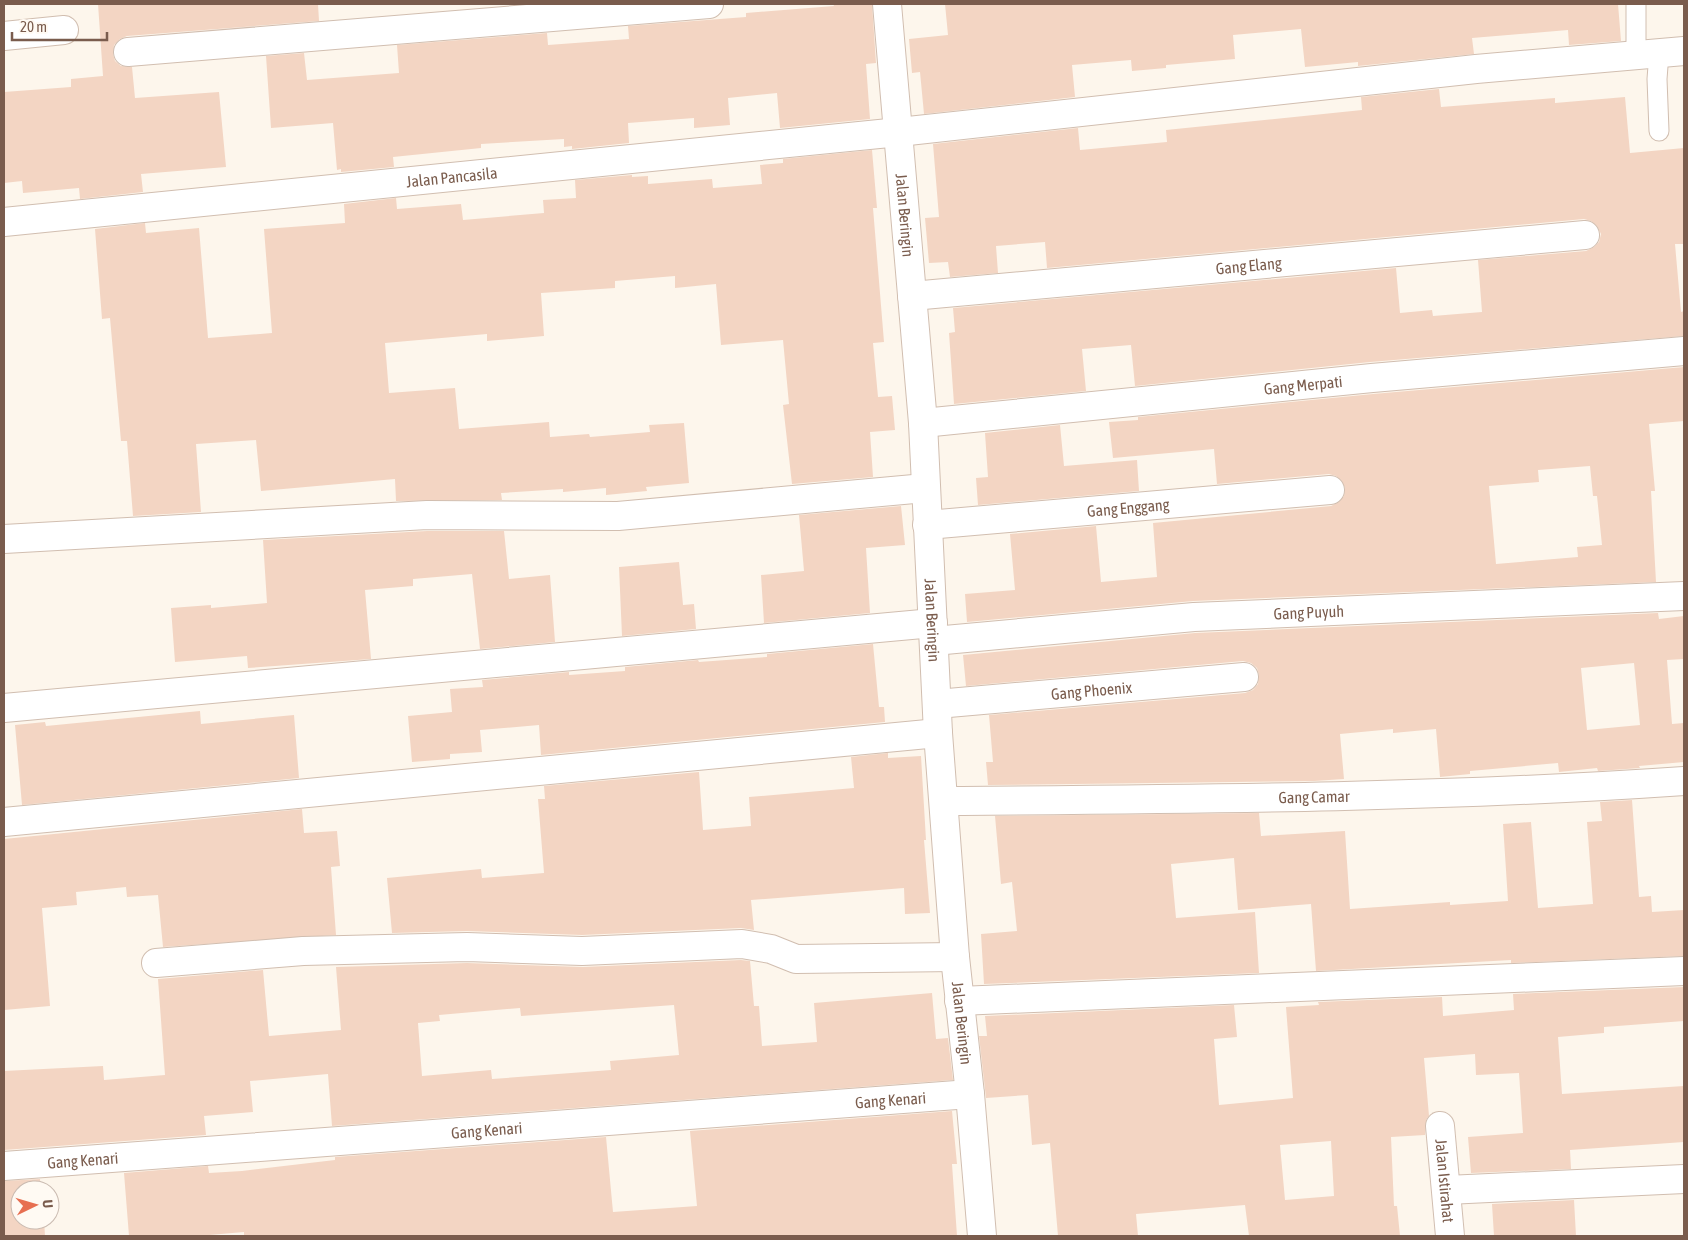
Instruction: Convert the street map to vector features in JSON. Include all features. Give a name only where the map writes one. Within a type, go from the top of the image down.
[{"type":"street","points":[[128,52],[243,44],[708,4]]},
{"type":"street","name":"Jalan Beringin","points":[[887,4],[923,423],[938,733],[955,957],[970,1094],[982,1236]]},
{"type":"street","points":[[4,36],[64,30]]},
{"type":"street","name":"Jalan Pancasila","points":[[4,222],[1660,53]]},
{"type":"street","name":"Gang Elang","points":[[912,296],[1585,235]]},
{"type":"street","name":"Gang Merpati","points":[[923,423],[1372,378],[1684,351]]},
{"type":"street","points":[[4,539],[427,515],[618,516],[926,488]]},
{"type":"street","name":"Gang Enggang","points":[[927,525],[1330,490]]},
{"type":"street","name":"Gang Puyuh","points":[[4,708],[934,632],[1194,617],[1441,608],[1684,596]]},
{"type":"street","name":"Gang Phoenix","points":[[938,704],[1244,677]]},
{"type":"street","points":[[4,822],[938,733]]},
{"type":"street","name":"Gang Camar","points":[[944,801],[1350,796],[1539,791],[1684,781]]},
{"type":"street","points":[[156,963],[303,952],[467,947],[582,952],[742,944],[771,949],[796,959],[955,957]]},
{"type":"street","points":[[959,1001],[1684,971]]},
{"type":"street","name":"Gang Kenari","points":[[4,1166],[970,1094]]},
{"type":"street","name":"Jalan Istirahat","points":[[1440,1126],[1450,1236]]},
{"type":"street","points":[[1447,1190],[1684,1179]]},
{"type":"lane","points":[[1636,4],[1660,53],[1656,79],[1660,131]]},
{"type":"building","points":[[98,4],[318,4],[319,21],[127,36],[120,39],[114,45],[113,54],[115,61],[121,66],[132,67],[135,98],[219,92],[226,167],[141,174],[143,192],[80,199],[79,188],[23,193],[22,181],[4,183],[4,92],[71,87],[71,79],[103,76]]},
{"type":"building","points":[[833,4],[872,4],[876,63],[866,64],[870,119],[780,128],[777,93],[728,98],[730,125],[694,128],[694,118],[628,123],[629,143],[572,149],[572,146],[564,147],[564,139],[481,144],[481,148],[393,157],[394,167],[341,172],[341,169],[337,170],[333,123],[271,128],[266,56],[304,53],[307,80],[399,73],[397,45],[547,33],[548,45],[629,39],[628,26],[746,17],[746,13],[834,6]]},
{"type":"building","points":[[945,4],[1618,4],[1621,41],[1569,45],[1568,30],[1472,38],[1474,54],[1358,66],[1358,62],[1305,67],[1301,29],[1233,35],[1235,59],[1166,65],[1166,68],[1132,71],[1131,60],[1072,65],[1075,97],[924,114],[920,72],[912,73],[909,39],[948,35]]},
{"type":"building","points":[[1439,89],[1441,107],[1555,98],[1555,103],[1625,97],[1630,153],[1684,148],[1684,244],[1675,244],[1681,312],[1684,311],[1684,336],[1370,362],[1135,386],[1131,345],[1082,349],[1086,391],[954,404],[949,333],[955,332],[953,308],[1396,268],[1400,313],[1432,310],[1433,316],[1482,312],[1478,260],[1586,251],[1599,242],[1601,234],[1597,226],[1591,221],[1584,219],[1047,268],[1045,242],[996,246],[998,273],[950,277],[948,262],[929,263],[925,218],[939,217],[933,144],[1078,128],[1080,150],[1167,142],[1166,130],[1362,110],[1361,97]]},
{"type":"building","points":[[872,150],[877,208],[873,208],[884,342],[873,343],[878,397],[892,396],[895,430],[870,432],[873,477],[792,484],[783,405],[789,404],[783,340],[721,345],[716,284],[675,288],[675,276],[615,281],[615,288],[541,293],[544,336],[487,341],[487,334],[385,343],[389,393],[455,388],[459,429],[549,422],[550,437],[589,434],[590,437],[650,432],[649,425],[684,423],[689,483],[646,487],[647,491],[606,495],[606,488],[563,492],[563,489],[501,493],[502,500],[396,501],[395,479],[261,491],[256,440],[196,444],[201,512],[133,516],[127,441],[121,441],[110,318],[102,319],[95,229],[145,223],[146,233],[199,228],[208,338],[272,333],[264,229],[345,223],[344,204],[396,198],[397,209],[461,204],[463,220],[544,213],[543,200],[576,198],[575,180],[632,175],[632,177],[648,176],[648,184],[712,179],[713,188],[762,184],[760,165],[783,163],[783,159]]},
{"type":"building","points":[[1684,367],[1684,421],[1649,424],[1655,491],[1651,491],[1656,582],[1193,601],[967,622],[965,594],[1015,590],[1010,534],[1096,526],[1101,582],[1157,577],[1153,523],[1331,506],[1339,502],[1344,496],[1345,488],[1342,481],[1336,476],[1329,474],[1217,484],[1214,449],[1113,458],[1109,422],[1138,420],[1138,417]],"holes":[[[1590,466],[1593,496],[1597,496],[1602,545],[1577,547],[1578,557],[1496,564],[1489,486],[1539,482],[1538,470]]]},
{"type":"building","points":[[1060,425],[1064,466],[1137,460],[1139,491],[978,505],[976,478],[988,477],[985,433]]},
{"type":"building","points":[[901,506],[905,545],[866,548],[870,613],[764,623],[761,575],[804,571],[799,515]]},
{"type":"building","points":[[427,531],[504,531],[509,579],[550,575],[555,642],[480,649],[472,574],[413,579],[413,586],[365,590],[371,659],[248,668],[247,656],[175,662],[171,608],[211,605],[211,608],[267,603],[263,540]]},
{"type":"building","points":[[679,562],[683,605],[694,604],[696,629],[622,636],[619,567]]},
{"type":"building","points":[[1658,613],[1659,619],[1684,616],[1684,659],[1667,660],[1672,724],[1684,723],[1684,762],[1639,766],[1640,768],[1598,771],[1597,768],[1559,772],[1558,763],[1470,771],[1470,774],[1440,777],[1436,729],[1393,733],[1393,729],[1340,734],[1344,779],[988,785],[986,762],[993,762],[989,715],[1245,693],[1253,690],[1258,684],[1259,675],[1257,668],[1251,663],[1243,661],[966,686],[963,655],[1195,633]],"holes":[[[1634,663],[1640,725],[1587,730],[1581,668]]]},
{"type":"building","points":[[873,644],[879,707],[884,707],[885,722],[541,755],[539,725],[480,730],[482,752],[450,754],[450,759],[412,762],[408,716],[452,712],[450,689],[483,687],[482,680],[569,672],[569,675],[625,671],[625,667],[698,660],[699,662],[767,657],[767,654]]},
{"type":"building","points":[[200,711],[201,724],[294,715],[299,778],[22,805],[15,725],[45,722],[46,726]]},
{"type":"building","points":[[888,753],[888,758],[921,756],[926,840],[924,840],[930,913],[905,914],[904,888],[751,900],[754,930],[741,928],[582,935],[467,931],[392,933],[387,878],[481,869],[482,878],[544,873],[538,799],[545,799],[544,786],[699,772],[703,830],[751,826],[749,797],[854,788],[851,757]]},
{"type":"building","points":[[1632,800],[1639,897],[1651,896],[1652,912],[1684,910],[1684,956],[1511,963],[1511,960],[1316,971],[1311,904],[1238,910],[1234,858],[1171,864],[1176,918],[1255,912],[1259,973],[984,984],[981,934],[1017,931],[1012,882],[1001,884],[995,816],[1259,813],[1261,836],[1345,831],[1350,909],[1450,902],[1450,905],[1508,901],[1503,824],[1531,822],[1538,908],[1593,904],[1587,822],[1602,821],[1600,802]]},
{"type":"building","points":[[302,809],[304,833],[337,831],[340,866],[331,867],[336,935],[163,947],[158,895],[127,897],[126,887],[76,892],[77,905],[42,908],[50,1006],[4,1010],[4,839]]},
{"type":"building","points":[[750,961],[754,1006],[759,1006],[762,1046],[817,1042],[814,1003],[932,993],[936,1039],[948,1038],[953,1080],[332,1126],[328,1074],[250,1081],[253,1112],[204,1116],[206,1135],[4,1150],[4,1071],[103,1066],[104,1080],[165,1075],[158,979],[263,970],[269,1036],[341,1030],[336,967],[467,963],[583,967]],"holes":[[[674,1005],[679,1055],[610,1061],[611,1070],[492,1079],[491,1070],[422,1076],[418,1023],[440,1021],[439,1015],[520,1008],[521,1016]]]},
{"type":"building","points":[[1684,987],[1684,1021],[1604,1027],[1604,1033],[1558,1037],[1562,1094],[1684,1086],[1684,1142],[1570,1150],[1571,1169],[1471,1173],[1468,1137],[1523,1133],[1519,1073],[1476,1075],[1475,1054],[1424,1058],[1429,1116],[1426,1120],[1425,1135],[1391,1137],[1394,1206],[1397,1206],[1400,1236],[1249,1236],[1245,1205],[1136,1214],[1138,1236],[1058,1236],[1050,1143],[1032,1145],[1028,1095],[986,1098],[979,1036],[987,1036],[985,1016],[1234,1005],[1237,1037],[1214,1039],[1219,1105],[1293,1098],[1286,1007],[1319,1005],[1318,1002],[1442,997],[1443,1016],[1514,1010],[1513,994]],"holes":[[[1331,1141],[1334,1196],[1285,1200],[1280,1145]]]},
{"type":"building","points":[[952,1111],[957,1164],[952,1164],[957,1236],[244,1236],[244,1232],[198,1236],[129,1236],[124,1173],[208,1166],[209,1173],[242,1171],[335,1160],[335,1157],[606,1137],[613,1212],[697,1206],[690,1131]]},
{"type":"building","points":[[4,1181],[10,1181],[10,1230],[45,1230],[45,1236],[4,1236]]},
{"type":"building","points":[[1574,1200],[1576,1236],[1494,1236],[1492,1204]]}]
